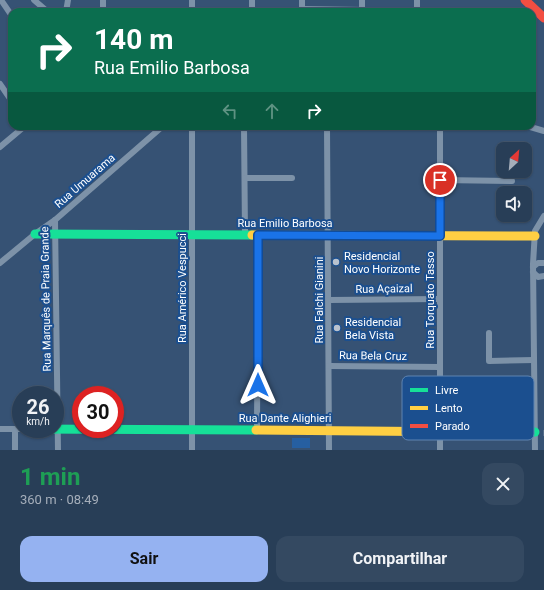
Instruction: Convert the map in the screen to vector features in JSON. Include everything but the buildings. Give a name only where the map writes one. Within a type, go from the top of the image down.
[{"type":"street","points":[[1,0],[8,10]]},
{"type":"street","points":[[34,0],[43,8]]},
{"type":"street","points":[[0,84],[8,96]]},
{"type":"street","points":[[0,147],[20,130]]},
{"type":"street","name":"Rua Umuarama","points":[[0,263],[35,234],[55,220],[158,130]]},
{"type":"street","name":"Rua Américo Vespucci","points":[[192,130],[192,450]]},
{"type":"street","points":[[244,130],[245,235]]},
{"type":"street","name":"Rua Falchi Gianini","points":[[327,130],[329,450]]},
{"type":"street","name":"Rua Torquato Tasso","points":[[440,130],[440,376]]},
{"type":"street","points":[[245,178],[292,178]]},
{"type":"street","points":[[440,180],[512,180]]},
{"type":"street","points":[[535,450],[539,432],[534,360],[533,269],[535,231],[544,216]]},
{"type":"street","name":"Rua Marquês de Praia Grande","points":[[55,220],[57,386]]},
{"type":"street","name":"Rua Emilio Barbosa","points":[[35,234],[535,236]]},
{"type":"street","points":[[257,430],[258,235]]},
{"type":"street","points":[[533,269],[538,263],[544,263]]},
{"type":"street","points":[[533,269],[538,277],[543,277]]},
{"type":"street","name":"Rua Açaizal","points":[[329,300],[440,299]]},
{"type":"street","points":[[489,333],[489,361],[534,360]]},
{"type":"street","name":"Rua Bela Cruz","points":[[329,366],[440,367]]},
{"type":"street","points":[[0,428],[12,429]]},
{"type":"street","name":"Rua Dante Alighieri","points":[[64,430],[402,431]]},
{"type":"street","name":"Rua Dante Alighieri","points":[[534,432],[539,432]]},
{"type":"street","points":[[15,450],[17,438]]},
{"type":"street","name":"Rua Marquês de Praia Grande","points":[[58,438],[58,450]]},
{"type":"shaded area","points":[[292,438],[310,438],[310,448],[292,448]]},
{"type":"traffic: fast","points":[[35,234],[252,235]]},
{"type":"traffic: fast","points":[[64,429],[256,430]]},
{"type":"traffic: slow","points":[[252,235],[535,236]]},
{"type":"traffic: slow","points":[[256,430],[402,431]]},
{"type":"traffic: jam","points":[[525,0],[533,8]]},
{"type":"traffic: jam","points":[[536,10],[544,18]]},
{"type":"place","name":"Residencial Novo Horizonte","points":[[336,262]]},
{"type":"place","name":"Residencial Bela Vista","points":[[337,328]]},
{"type":"route","points":[[258,385],[258,235],[440,236],[440,180]]}]
